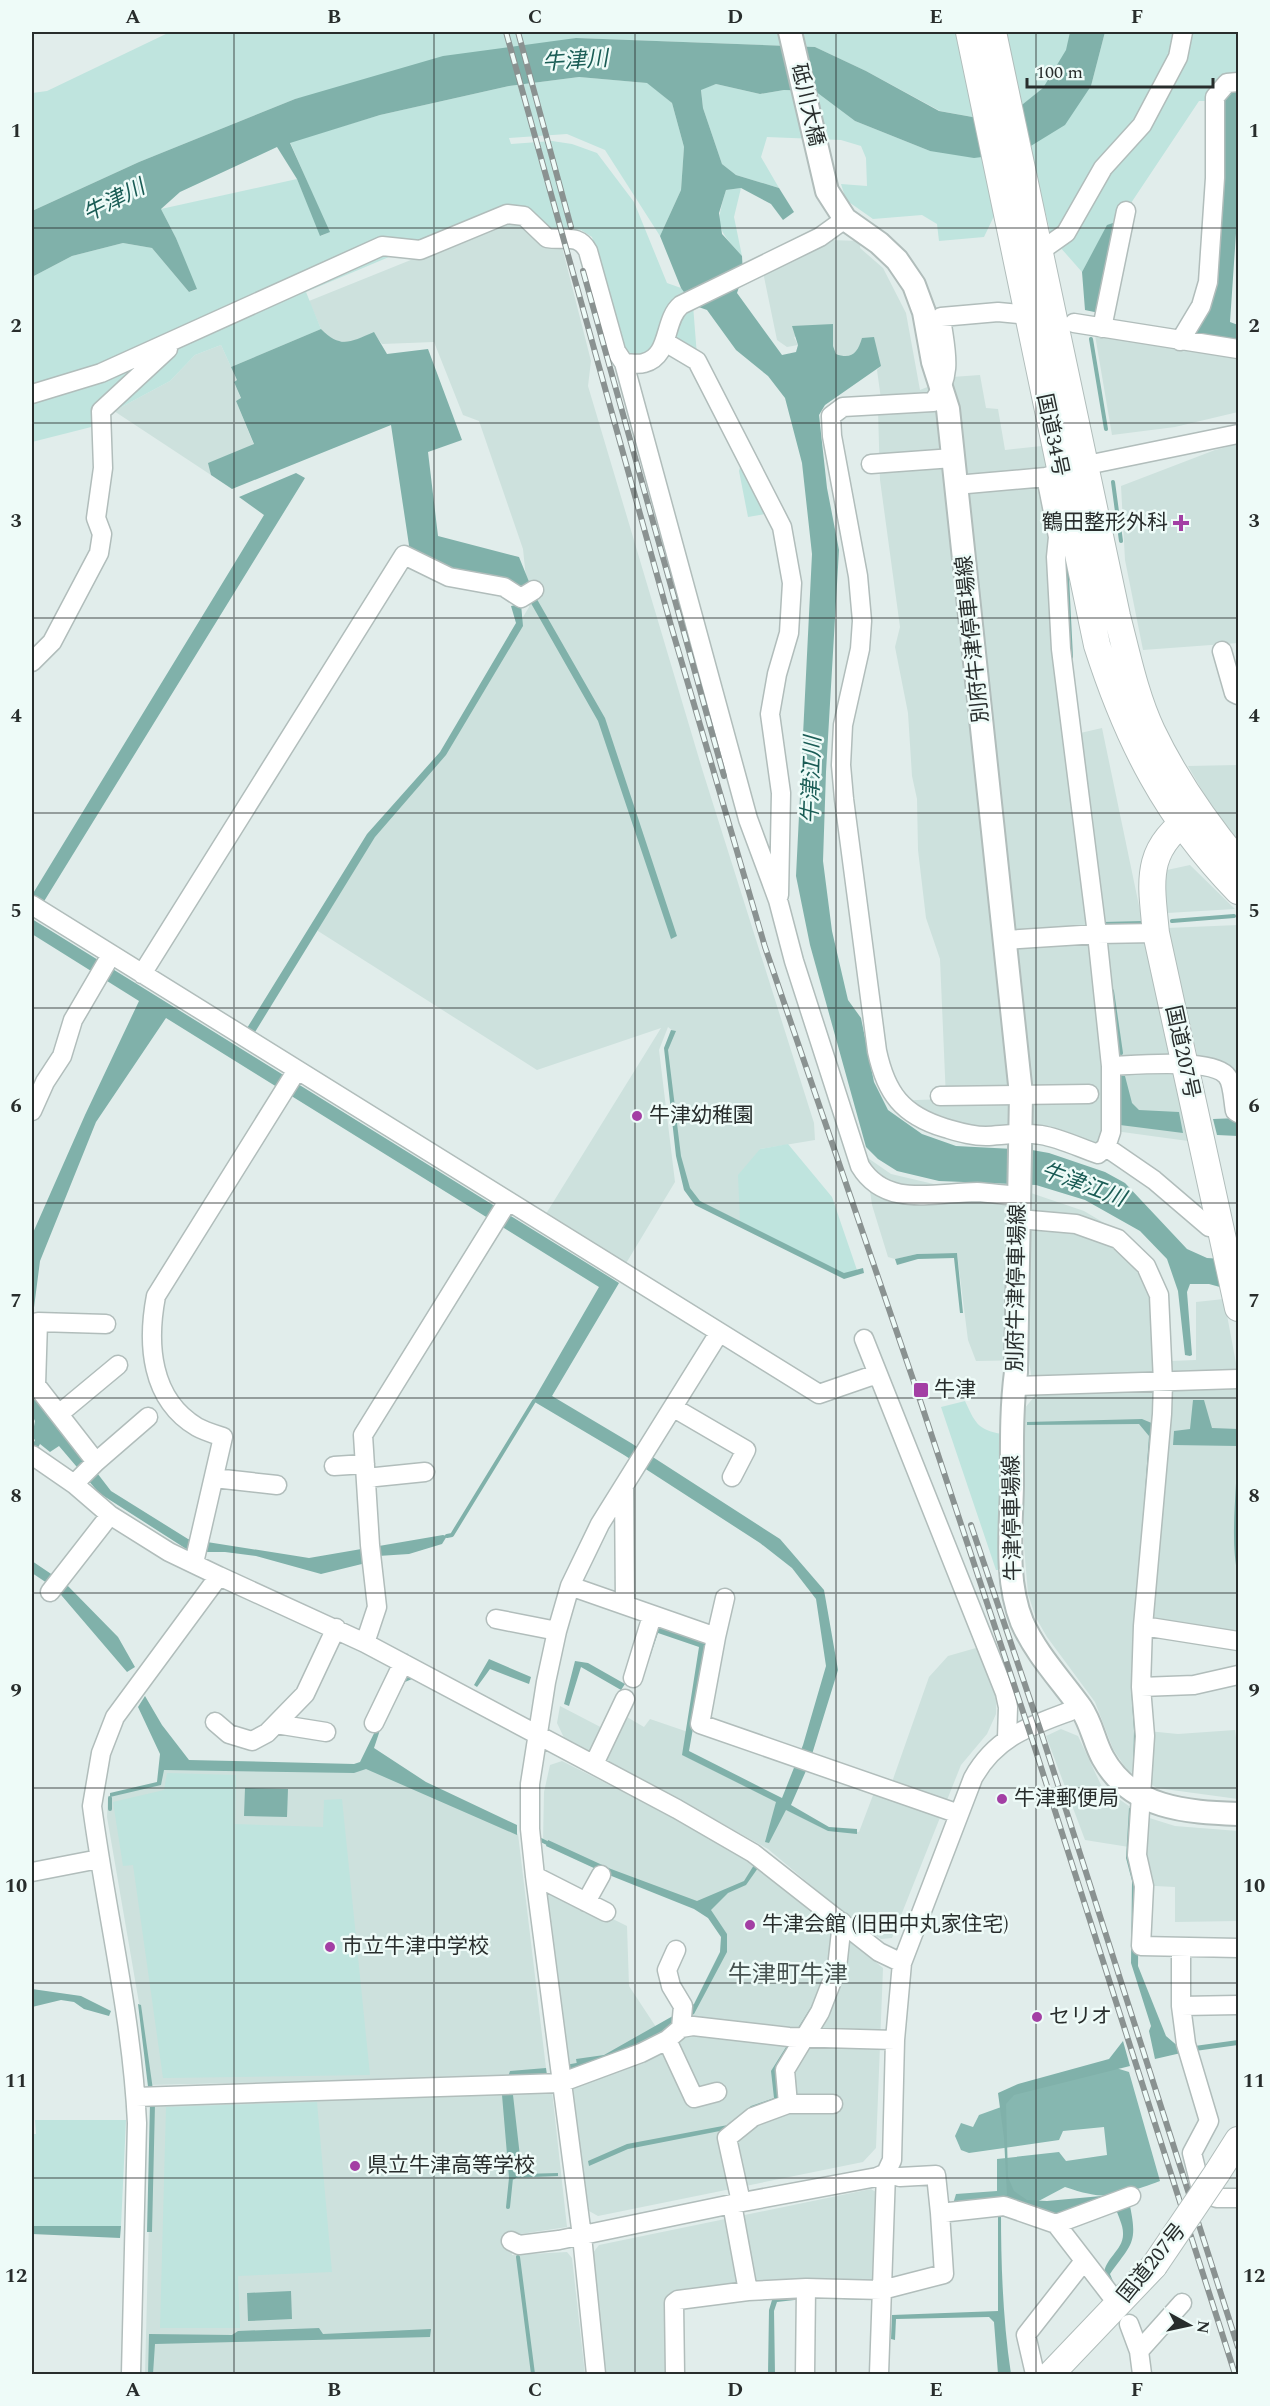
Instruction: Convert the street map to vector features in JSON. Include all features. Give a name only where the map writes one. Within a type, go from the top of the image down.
[{"type":"highway","name":"国道34号","points":[[969,32],[1008,224],[1053,474],[1097,645],[1114,697],[1134,744],[1190,818]]},
{"type":"highway","name":"国道34号","points":[[993,32],[1087,465],[1117,616],[1134,681],[1151,730],[1190,818]]},
{"type":"highway","points":[[1190,818],[1239,862]]},
{"type":"highway","points":[[1190,818],[1216,868],[1239,891]]},
{"type":"highway","name":"国道207号","points":[[1190,818],[1163,841],[1155,862],[1151,885],[1156,933],[1239,1308]]},
{"type":"highway","name":"国道207号","points":[[1051,2374],[1154,2266],[1239,2140]]},
{"type":"main road","name":"砥川大橋","points":[[790,32],[823,179]]},
{"type":"main road","name":"別府牛津停車場線","points":[[823,179],[827,191],[845,219],[879,243],[897,260],[914,285],[924,312],[933,362],[948,409],[1021,1094],[1014,1386]]},
{"type":"main road","name":"牛津停車場線","points":[[1014,1386],[1011,1558],[1014,1592],[1022,1620],[1034,1646],[1081,1707],[1089,1720],[1102,1757],[1111,1771],[1140,1797],[1179,1809],[1239,1814]]},
{"type":"street","points":[[1040,252],[1066,233],[1103,168],[1142,125],[1178,57],[1183,32]]},
{"type":"street","points":[[1185,333],[1201,306],[1208,282],[1215,178],[1215,97],[1227,84],[1239,82]]},
{"type":"street","points":[[1102,328],[1126,211]]},
{"type":"street","points":[[32,394],[101,373],[382,246],[420,250],[507,214],[524,216],[547,238],[573,238],[583,243],[616,351],[624,363],[748,819],[777,900],[794,961],[860,1166],[868,1179],[880,1187],[921,1196],[976,1192],[1019,1193]]},
{"type":"street","points":[[624,363],[644,363],[657,355],[665,342],[668,326],[675,310],[681,304],[820,237],[845,219]]},
{"type":"street","points":[[1019,314],[999,312],[941,317],[947,372],[942,391],[933,402],[843,407],[831,416],[832,436],[858,576],[862,621],[860,649],[843,725],[841,765],[844,799],[877,1051],[882,1076],[890,1091],[903,1107],[930,1124],[966,1135],[1043,1136],[1098,1154],[1106,1147],[1111,1132],[1111,1066],[1097,934],[1061,649],[1056,557],[1058,537],[1053,474]]},
{"type":"street","points":[[1074,323],[1102,328],[1185,333],[1239,349]]},
{"type":"street","points":[[32,662],[52,642],[99,553],[102,534],[96,518],[103,468],[101,411],[180,338]]},
{"type":"street","points":[[665,342],[697,361],[782,527],[792,583],[789,633],[777,674],[770,714],[781,794],[780,888],[777,900]]},
{"type":"street","points":[[956,485],[1053,474],[1239,434]]},
{"type":"street","points":[[871,464],[953,458]]},
{"type":"street","points":[[142,974],[404,555],[449,577],[528,594]]},
{"type":"street","points":[[1222,651],[1234,693],[1239,695]]},
{"type":"street","points":[[32,905],[819,1394],[877,1374]]},
{"type":"street","points":[[1005,940],[1156,933]]},
{"type":"street","points":[[32,1111],[45,1082],[62,1056],[73,1020],[111,955]]},
{"type":"street","points":[[1111,1066],[1185,1064],[1218,1069],[1228,1077],[1235,1111],[1239,1113]]},
{"type":"street","points":[[194,1563],[223,1437],[196,1426],[173,1407],[156,1375],[151,1351],[152,1314],[156,1296],[297,1070]]},
{"type":"street","points":[[940,1096],[1089,1094]]},
{"type":"street","points":[[1106,1147],[1154,1180],[1209,1227],[1222,1232]]},
{"type":"street","points":[[365,1642],[377,1607],[371,1564],[363,1435],[508,1202]]},
{"type":"street","points":[[1018,1219],[1076,1224],[1118,1239],[1146,1266],[1159,1295],[1163,1382],[1143,1626],[1141,1687],[1145,1736],[1137,1855],[1144,1886],[1141,1946],[1239,1948]]},
{"type":"street","points":[[96,1462],[36,1385],[38,1322],[106,1324]]},
{"type":"street","points":[[596,2374],[582,2236],[559,2074],[535,1876],[531,1836],[530,1784],[557,1630],[570,1586],[586,1549],[719,1333]]},
{"type":"street","points":[[864,1339],[1005,1693],[1008,1707],[1007,1738]]},
{"type":"street","points":[[59,1414],[118,1365]]},
{"type":"street","points":[[1014,1386],[1239,1379]]},
{"type":"street","points":[[674,1408],[746,1450],[732,1477]]},
{"type":"street","points":[[74,1484],[148,1418]]},
{"type":"street","points":[[34,1457],[74,1484],[110,1515],[169,1552],[365,1642],[537,1736],[594,1764],[753,1853],[879,1952],[902,1963]]},
{"type":"street","points":[[334,1466],[365,1471],[424,1472]]},
{"type":"street","points":[[214,1478],[277,1485]]},
{"type":"street","points":[[624,1486],[625,1604]]},
{"type":"street","points":[[56,1585],[110,1515]]},
{"type":"street","points":[[131,2374],[146,2097],[130,2039],[99,1859],[92,1806],[94,1785],[101,1753],[115,1717],[219,1576]]},
{"type":"street","points":[[570,1586],[716,1637]]},
{"type":"street","points":[[724,1598],[700,1724],[959,1814]]},
{"type":"street","points":[[633,1678],[652,1616]]},
{"type":"street","points":[[496,1619],[557,1630]]},
{"type":"street","points":[[1143,1626],[1239,1641]]},
{"type":"street","points":[[216,1722],[229,1734],[252,1741],[276,1724],[305,1694],[336,1628]]},
{"type":"street","points":[[374,1723],[403,1663]]},
{"type":"street","points":[[1141,1687],[1194,1684],[1239,1676]]},
{"type":"street","points":[[594,1764],[625,1699]]},
{"type":"street","points":[[879,2374],[886,2173],[892,2160],[895,2040],[902,1963],[979,1766],[1007,1738],[1081,1707]]},
{"type":"street","points":[[276,1724],[326,1732]]},
{"type":"street","points":[[32,1872],[99,1859]]},
{"type":"street","points":[[586,1902],[601,1875]]},
{"type":"street","points":[[535,1876],[606,1912]]},
{"type":"street","points":[[788,2104],[785,2070],[796,2037],[820,2012],[837,1968],[842,1922]]},
{"type":"street","points":[[1181,1948],[1181,2006],[1187,2049],[1209,2121],[1192,2153],[1203,2193],[1217,2198],[1239,2198]]},
{"type":"street","points":[[676,1950],[667,1970],[670,1986],[683,2006],[681,2028]]},
{"type":"street","points":[[1181,2006],[1239,2005]]},
{"type":"street","points":[[146,2097],[510,2086],[641,2053],[667,2040],[681,2028],[693,2026],[796,2037],[895,2040]]},
{"type":"street","points":[[667,2040],[694,2098],[717,2092]]},
{"type":"street","points":[[748,2291],[727,2138],[753,2117],[788,2104],[833,2104]]},
{"type":"street","points":[[511,2241],[519,2245],[582,2236],[736,2203],[877,2177],[886,2173],[900,2176],[936,2175],[944,2274],[882,2290],[806,2295],[748,2291],[678,2300],[674,2303],[675,2374]]},
{"type":"street","points":[[1056,2224],[1131,2196]]},
{"type":"street","points":[[940,2212],[1004,2206],[1056,2224],[1110,2294]]},
{"type":"street","points":[[1035,2374],[1026,2335],[1084,2261]]},
{"type":"street","points":[[805,2374],[806,2295]]},
{"type":"street","points":[[1139,2351],[1182,2304]]},
{"type":"street","points":[[1129,2324],[1139,2351],[1142,2374]]},
{"type":"shaded area","points":[[510,220],[521,220],[562,247],[591,361],[588,386],[703,772],[814,1123],[815,1140],[760,1149],[740,1222],[698,1203],[687,1189],[677,1156],[666,1049],[673,1031],[668,1027],[659,1050],[675,1182],[625,1265],[544,1217],[661,1028],[537,1070],[318,931],[316,926],[373,835],[443,752],[529,607],[523,549],[479,421],[463,415],[434,342],[382,344],[374,333],[351,342],[333,341],[321,329],[309,301]]},
{"type":"shaded area","points":[[829,240],[861,241],[860,248],[883,268],[906,313],[920,390],[952,377],[980,375],[986,408],[998,409],[1005,450],[1042,446],[1062,537],[1076,734],[1102,728],[1188,1141],[1115,1131],[1101,1162],[1040,1140],[926,1128],[894,1109],[888,1101],[946,1099],[940,959],[926,918],[918,850],[917,799],[912,776],[908,713],[895,647],[900,627],[880,480],[878,410],[881,399],[877,370],[881,366],[859,348],[854,355],[845,357],[836,354],[833,346],[832,324],[794,337],[798,345],[787,347],[777,340],[763,272]]},
{"type":"shaded area","points":[[1095,335],[1238,344],[1238,412],[1175,427],[1112,435]]},
{"type":"shaded area","points":[[221,345],[237,380],[234,382],[241,399],[236,401],[254,445],[209,463],[211,475],[114,411],[170,381],[195,355]]},
{"type":"shaded area","name":"鶴田整形外科","points":[[1238,444],[1238,643],[1143,650],[1125,560],[1121,486],[1215,450]]},
{"type":"shaded area","points":[[1238,765],[1238,841],[1214,811],[1188,766]]},
{"type":"shaded area","points":[[1190,865],[1235,909],[1167,913],[1163,886],[1167,870]]},
{"type":"shaded area","points":[[1238,925],[1238,1099],[1199,1062],[1167,928]]},
{"type":"shaded area","points":[[865,1156],[891,1174],[942,1186],[1028,1192],[1084,1211],[1121,1233],[1164,1292],[1171,1361],[1196,1360],[1196,1302],[1224,1299],[1238,1374],[1238,1643],[1137,1628],[1137,1730],[1178,1734],[1235,1730],[1238,1753],[1238,1799],[1157,1788],[1127,1770],[1113,1749],[1095,1702],[1047,1637],[1036,1618],[1028,1594],[1024,1546],[1024,1409],[1034,1397],[1029,1360],[976,1361],[968,1340],[957,1253],[917,1254],[895,1259],[888,1257],[872,1205]]},
{"type":"shaded area","points":[[983,1646],[997,1686],[996,1714],[987,1734],[961,1765],[892,1938],[881,1939],[858,1925],[768,1849],[682,1801],[566,1742],[557,1723],[560,1706],[610,1732],[620,1713],[644,1727],[650,1719],[688,1732],[687,1753],[829,1830],[859,1832],[878,1782],[891,1785],[929,1677],[948,1656]]},
{"type":"shaded area","points":[[1061,1729],[1078,1736],[1102,1787],[1143,1816],[1175,1826],[1238,1831],[1238,1921],[1175,1922],[1175,1887],[1136,1885],[1129,1847],[1085,1840],[1046,1736]]},
{"type":"shaded area","points":[[562,1761],[673,1817],[759,1866],[883,1968],[876,2148],[863,2162],[598,2216],[589,2211],[544,1885],[627,1926],[629,1986],[658,2030],[693,2010],[724,1951],[722,1931],[705,1910],[543,1842],[544,1792],[550,1765]]},
{"type":"shaded area","name":"市立牛津中学校","points":[[162,1767],[368,1767],[518,1834],[546,2068],[544,2076],[149,2085],[139,2003],[107,1817],[108,1796],[158,1785]]},
{"type":"shaded area","points":[[1116,2068],[1129,2072],[1160,2181],[1123,2193],[1103,2196],[1065,2187],[1033,2204],[953,2204],[956,2194],[997,2191],[997,2159],[1059,2152],[1066,2161],[1107,2155],[1104,2127],[1063,2131],[1059,2140],[969,2153],[961,2150],[955,2136],[961,2123],[973,2127],[979,2115],[1004,2106],[1013,2091]]},
{"type":"shaded area","name":"県立牛津高等学校","points":[[552,2091],[567,2227],[514,2235],[511,2241],[512,2255],[567,2252],[572,2258],[585,2374],[145,2374],[152,2104]]},
{"type":"shaded area","points":[[871,2189],[879,2194],[875,2284],[670,2295],[670,2374],[606,2374],[592,2254],[599,2245]]},
{"type":"green space","points":[[170,32],[1070,32],[1067,50],[1044,88],[1018,108],[978,118],[940,111],[866,71],[815,47],[576,38],[295,99],[139,162],[32,211],[32,93],[47,91]]},
{"type":"green space","points":[[1105,32],[1238,32],[1238,71],[1227,75],[1207,101],[1199,101],[1119,221],[1107,226],[1082,272],[1052,238],[1045,211],[995,214],[984,237],[939,241],[937,224],[922,215],[873,219],[846,200],[841,184],[867,186],[866,158],[861,146],[841,140],[767,137],[761,157],[779,188],[736,175],[722,164],[703,108],[701,89],[716,84],[760,94],[784,90],[815,91],[855,121],[930,151],[1091,86]]},
{"type":"green space","points":[[579,77],[648,83],[672,103],[684,147],[681,190],[660,236],[605,150],[567,134],[509,138],[511,144],[552,141],[572,144],[597,153],[634,202],[667,283],[681,288],[693,305],[697,356],[659,333],[649,354],[634,355],[622,348],[592,237],[581,230],[550,228],[532,211],[505,208],[306,292],[321,329],[231,367],[221,345],[195,355],[170,381],[114,411],[107,423],[32,442],[32,277],[72,256],[123,243],[152,248],[189,292],[196,290],[176,238],[161,209],[297,179],[321,236],[329,232],[290,142],[380,115],[509,86]]},
{"type":"green space","points":[[741,188],[734,217],[742,256],[727,239],[720,226],[720,212],[726,190]]},
{"type":"green space","points":[[741,464],[771,513],[748,517],[739,471]]},
{"type":"green space","points":[[788,1144],[832,1197],[858,1273],[845,1276],[740,1222],[738,1175],[760,1149]]},
{"type":"green space","points":[[965,1401],[978,1424],[987,1430],[1002,1434],[1001,1570],[996,1570],[941,1407]]},
{"type":"green space","points":[[167,1773],[236,1775],[235,1824],[323,1827],[324,1800],[342,1799],[370,2075],[163,2078],[133,1865],[123,1866],[113,1802],[164,1790]]},
{"type":"green space","points":[[317,2102],[332,2272],[238,2276],[240,2328],[160,2328],[166,2107]]},
{"type":"green space","points":[[35,2120],[126,2120],[121,2226],[32,2226],[32,2134],[36,2134]]},
{"type":"water","points":[[1070,32],[1105,32],[1091,86],[1065,125],[1021,152],[974,158],[930,151],[855,121],[815,91],[784,90],[760,94],[716,84],[701,90],[703,108],[722,164],[736,175],[779,188],[794,212],[783,220],[771,204],[741,188],[726,190],[719,213],[722,234],[742,256],[743,275],[737,293],[782,355],[796,352],[798,345],[792,326],[833,324],[833,346],[836,354],[846,356],[854,354],[862,338],[874,337],[881,366],[825,405],[819,415],[827,488],[839,550],[823,861],[832,931],[848,1000],[861,1018],[874,1082],[888,1110],[922,1134],[956,1146],[1049,1153],[1105,1172],[1125,1183],[1187,1249],[1207,1258],[1238,1260],[1238,1292],[1209,1284],[1190,1284],[1187,1292],[1192,1355],[1190,1356],[1185,1355],[1178,1291],[1167,1259],[1140,1231],[1085,1200],[1036,1185],[939,1181],[897,1171],[878,1159],[866,1147],[810,945],[796,876],[812,554],[802,463],[785,398],[768,376],[736,350],[707,310],[693,305],[681,288],[660,236],[681,190],[684,147],[672,103],[647,83],[579,77],[509,86],[380,115],[290,143],[330,232],[320,236],[297,179],[277,147],[180,192],[161,209],[197,289],[189,292],[152,248],[123,243],[72,256],[32,277],[32,211],[139,162],[295,99],[443,56],[576,38],[815,47],[866,71],[939,111],[978,118],[1018,108],[1043,88],[1066,50]]},
{"type":"water","points":[[1238,90],[1238,204],[1230,322],[1238,325],[1238,344],[1194,333],[1211,302],[1220,250],[1224,100],[1231,91]]},
{"type":"water","points":[[1119,221],[1099,313],[1085,310],[1082,272],[1107,225]]},
{"type":"water","points":[[321,329],[334,339],[346,342],[374,332],[387,354],[428,349],[462,440],[428,452],[438,536],[519,557],[534,594],[605,718],[677,936],[671,939],[598,721],[528,598],[450,574],[410,552],[391,425],[232,489],[211,475],[208,463],[254,444],[236,401],[241,398],[231,367]]},
{"type":"water","points":[[296,473],[305,478],[43,903],[32,895],[264,515],[239,497]]},
{"type":"water","points":[[521,604],[523,626],[446,755],[375,837],[252,1037],[244,1033],[367,834],[440,752],[516,623],[511,606]]},
{"type":"water","points":[[32,919],[619,1283],[552,1396],[631,1443],[780,1539],[824,1590],[838,1670],[809,1764],[791,1805],[829,1827],[857,1829],[857,1834],[828,1831],[786,1810],[769,1843],[765,1842],[776,1802],[682,1755],[699,1647],[658,1633],[642,1680],[638,1683],[655,1625],[708,1643],[689,1751],[782,1798],[803,1745],[826,1666],[816,1599],[792,1568],[760,1543],[624,1455],[533,1401],[599,1287],[166,1018],[96,1122],[40,1261],[32,1323],[32,1235],[139,1001],[32,934]]},
{"type":"water","points":[[671,1030],[676,1031],[668,1050],[681,1156],[690,1188],[700,1201],[844,1273],[863,1268],[864,1273],[844,1279],[695,1205],[684,1190],[676,1156],[664,1048]]},
{"type":"water","points":[[1121,1076],[1125,1076],[1132,1103],[1139,1110],[1179,1112],[1183,1133],[1120,1125]]},
{"type":"water","points":[[1238,1118],[1238,1136],[1217,1135],[1213,1119]]},
{"type":"water","points":[[957,1253],[963,1313],[960,1313],[954,1258],[918,1259],[897,1265],[895,1259],[917,1254]]},
{"type":"water","points":[[32,1363],[33,1390],[111,1491],[188,1539],[309,1558],[447,1536],[442,1544],[409,1554],[378,1556],[366,1563],[321,1574],[256,1556],[225,1552],[191,1552],[99,1493],[59,1446],[50,1452],[40,1444],[32,1458],[35,1421],[32,1415]]},
{"type":"water","points":[[1193,1400],[1204,1400],[1212,1428],[1238,1429],[1238,1576],[1234,1545],[1237,1446],[1173,1445],[1174,1431],[1190,1429]]},
{"type":"water","points":[[1142,1419],[1154,1424],[1138,1770],[1133,1770],[1134,1731],[1131,1686],[1149,1436],[1139,1424],[1027,1425],[1027,1422]]},
{"type":"water","points":[[32,1561],[66,1584],[118,1637],[135,1667],[127,1672],[56,1589],[32,1573]]},
{"type":"water","points":[[489,1659],[531,1677],[529,1684],[490,1669],[477,1687],[474,1685]]},
{"type":"water","points":[[575,1661],[588,1663],[625,1684],[621,1690],[581,1667],[569,1706],[564,1704]]},
{"type":"water","points":[[410,1672],[461,1704],[412,1679],[405,1682],[380,1730],[374,1748],[426,1782],[517,1825],[517,1835],[366,1769],[354,1773],[164,1770],[161,1785],[110,1797],[110,1793],[157,1782],[160,1754],[138,1707],[145,1696],[162,1725],[189,1760],[354,1764],[360,1762],[403,1674]]},
{"type":"water","points":[[245,1788],[288,1789],[287,1817],[244,1816]]},
{"type":"water","points":[[1129,1808],[1132,1809],[1139,1886],[1138,1966],[1166,2036],[1180,2048],[1238,2040],[1238,2045],[1155,2059],[1149,2031],[1151,2026],[1131,1963],[1132,1881],[1126,1858]]},
{"type":"water","points":[[548,1840],[611,1869],[697,1901],[744,1881],[754,1865],[758,1868],[746,1885],[728,1893],[711,1910],[727,1934],[727,1952],[694,2014],[678,2021],[644,2046],[578,2070],[576,2059],[604,2055],[694,2004],[720,1952],[721,1937],[708,1918],[694,1909],[609,1875],[546,1846]]},
{"type":"water","points":[[827,1969],[831,1970],[779,2101],[730,2129],[628,2149],[589,2166],[588,2161],[627,2144],[728,2125],[751,2106],[774,2098],[771,2071],[813,2004]]},
{"type":"water","points":[[32,1989],[81,1996],[111,2011],[109,2016],[84,2009],[74,2002],[61,2000],[32,2007]]},
{"type":"water","points":[[138,2004],[141,2005],[155,2104],[152,2232],[147,2232],[150,2103]]},
{"type":"water","points":[[1123,2041],[1130,2066],[1014,2095],[1006,2104],[1008,2177],[1014,2191],[1027,2200],[1047,2201],[1123,2194],[1058,2216],[948,2206],[948,2203],[1007,2195],[1004,2138],[998,2093],[1018,2084],[1109,2059]]},
{"type":"water","points":[[546,2068],[547,2075],[508,2077],[510,2071]]},
{"type":"water","points":[[502,2095],[513,2095],[522,2174],[558,2173],[558,2176],[509,2178]]},
{"type":"water","points":[[1130,2206],[1133,2236],[1128,2249],[1110,2274],[1115,2286],[1104,2277],[1107,2265],[1122,2239],[1122,2227],[1116,2209]]},
{"type":"water","points":[[998,2213],[1001,2213],[1003,2294],[1011,2374],[998,2374],[994,2322],[989,2317],[896,2319],[895,2340],[891,2339],[892,2315],[998,2311]]},
{"type":"water","points":[[32,2226],[121,2226],[120,2238],[32,2234]]},
{"type":"water","points":[[291,2291],[292,2319],[248,2321],[247,2293]]},
{"type":"water","points":[[817,2294],[871,2298],[871,2300],[812,2298],[777,2302],[774,2311],[775,2374],[768,2374],[769,2310],[772,2300],[779,2297]]},
{"type":"water","points":[[319,2328],[323,2334],[431,2329],[430,2337],[155,2344],[153,2374],[148,2374],[149,2334],[232,2335],[238,2331]]},
{"type":"waterway","points":[[1091,339],[1106,429]]},
{"type":"waterway","points":[[1113,482],[1121,541]]},
{"type":"waterway","points":[[1066,557],[1071,657]]},
{"type":"waterway","points":[[1172,921],[1234,916]]},
{"type":"waterway","points":[[1102,921],[1103,924],[1143,923]]},
{"type":"waterway","points":[[1112,991],[1121,1053]]},
{"type":"waterway","points":[[447,1536],[452,1535],[534,1401]]},
{"type":"waterway","points":[[110,1798],[110,1809]]},
{"type":"waterway","points":[[537,1838],[547,1843]]},
{"type":"waterway","points":[[566,2067],[582,2064]]},
{"type":"waterway","points":[[508,2207],[511,2178],[514,2177]]},
{"type":"waterway","points":[[518,2257],[533,2374]]},
{"type":"railway","points":[[506,32],[672,629],[765,947],[917,1391],[1032,1739],[1235,2374]]},
{"type":"railway","points":[[518,32],[571,227]]},
{"type":"railway","points":[[583,271],[724,776]]},
{"type":"railway","points":[[971,1525],[1042,1735],[1238,2347]]},
{"type":"place","name":"鶴田整形外科","points":[[1181,523]]},
{"type":"place","name":"牛津幼稚園","points":[[637,1116]]},
{"type":"place","name":"牛津","points":[[921,1390]]},
{"type":"place","name":"牛津郵便局","points":[[1002,1799]]},
{"type":"place","name":"牛津会館 (旧田中丸家住宅)","points":[[750,1925]]},
{"type":"place","name":"市立牛津中学校","points":[[330,1947]]},
{"type":"place","name":"セリオ","points":[[1037,2017]]},
{"type":"place","name":"県立牛津高等学校","points":[[355,2166]]},
{"type":"district","name":"牛津町牛津","points":[[788,1975]]},
{"type":"water label","name":"牛津川","points":[[575,61]]},
{"type":"water label","name":"牛津川","points":[[114,201]]},
{"type":"water label","name":"牛津江川","points":[[812,780]]},
{"type":"water label","name":"牛津江川","points":[[1083,1185]]}]
